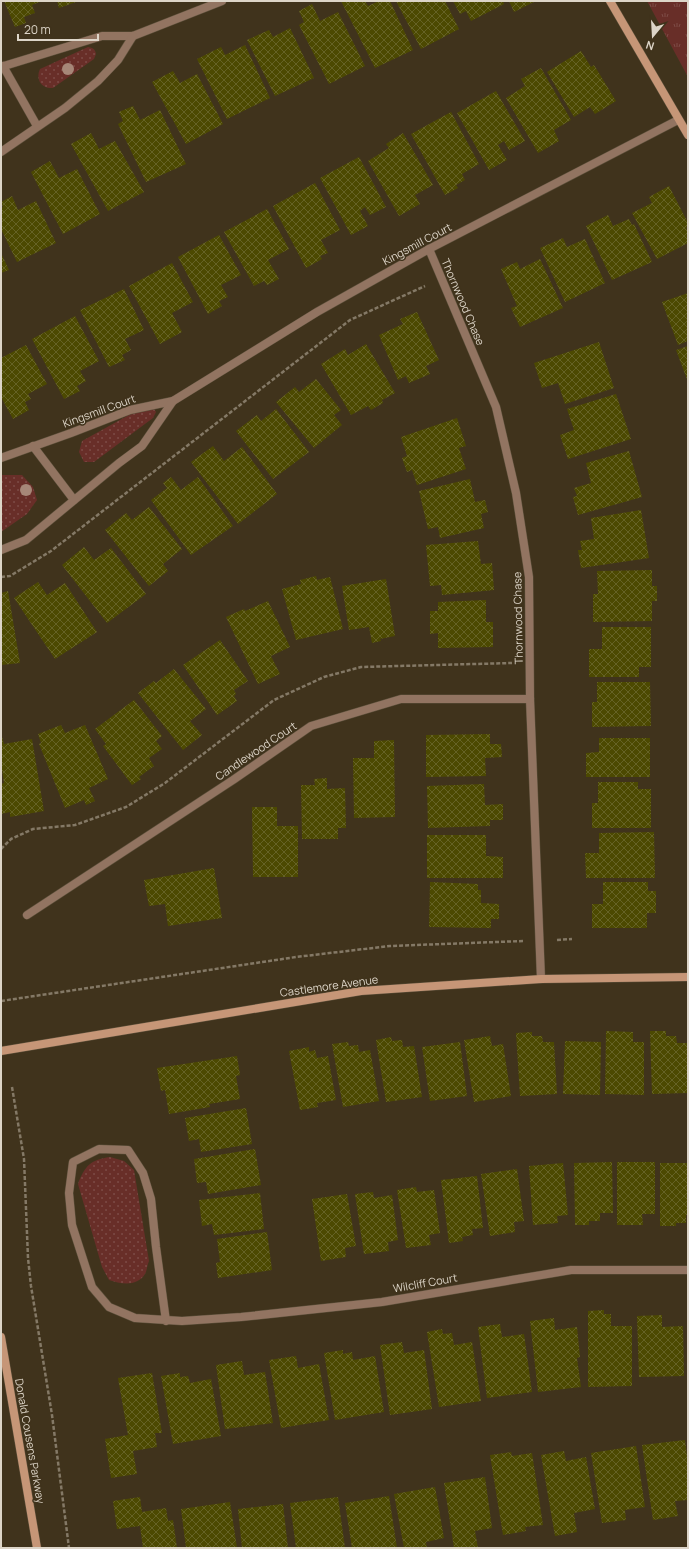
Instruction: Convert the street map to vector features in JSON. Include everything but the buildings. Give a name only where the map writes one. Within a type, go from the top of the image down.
[{"type":"street","points":[[37,126],[2,67],[102,36],[133,36],[222,1]]},
{"type":"street","points":[[610,1],[688,135]]},
{"type":"street","points":[[1,152],[65,108],[98,81],[118,60],[133,36]]},
{"type":"street","name":"Kingsmill Court","points":[[1,458],[130,410],[173,401],[317,312],[429,250],[678,120]]},
{"type":"street","name":"Thornwood Chase","points":[[429,250],[496,407],[516,493],[529,577],[530,699],[541,979]]},
{"type":"street","name":"Kingsmill Court","points":[[1,550],[26,540],[119,463],[142,446],[173,401]]},
{"type":"street","points":[[34,446],[74,500]]},
{"type":"street","name":"Candlewood Court","points":[[27,915],[233,780],[311,726],[401,699],[530,699]]},
{"type":"street","name":"Castlemore Avenue","points":[[1,1051],[361,991],[541,979],[688,977]]},
{"type":"street","name":"Wilcliff Court","points":[[166,1321],[151,1199],[143,1173],[128,1150],[99,1149],[73,1162],[68,1193],[72,1224],[92,1287],[109,1307],[135,1318],[166,1321],[182,1321],[241,1317],[382,1302],[571,1270],[688,1270]]},
{"type":"street","name":"Donald Cousens Parkway","points":[[1,1337],[37,1548]]},
{"type":"path","points":[[1,577],[10,576],[51,551],[350,320],[442,279]]},
{"type":"path","points":[[1,849],[11,839],[33,829],[75,825],[126,807],[165,783],[274,700],[324,677],[361,667],[530,662]]},
{"type":"path","points":[[1,1001],[296,956],[390,946],[572,940]]},
{"type":"path","points":[[12,1087],[24,1159],[28,1258],[31,1286],[52,1414],[69,1548]]},
{"type":"green space","points":[[647,1],[688,1],[688,77]]},
{"type":"green space","points":[[88,47],[95,51],[96,54],[94,59],[53,88],[46,87],[40,83],[38,77],[40,69]]},
{"type":"green space","points":[[147,405],[153,407],[156,412],[153,418],[94,462],[84,462],[79,452],[82,441]]},
{"type":"green space","points":[[1,475],[22,475],[33,487],[37,500],[27,514],[1,532]]},
{"type":"green space","points":[[110,1157],[124,1161],[134,1170],[149,1261],[145,1274],[138,1281],[133,1283],[119,1283],[109,1280],[102,1267],[78,1184],[83,1172],[90,1164]]}]
